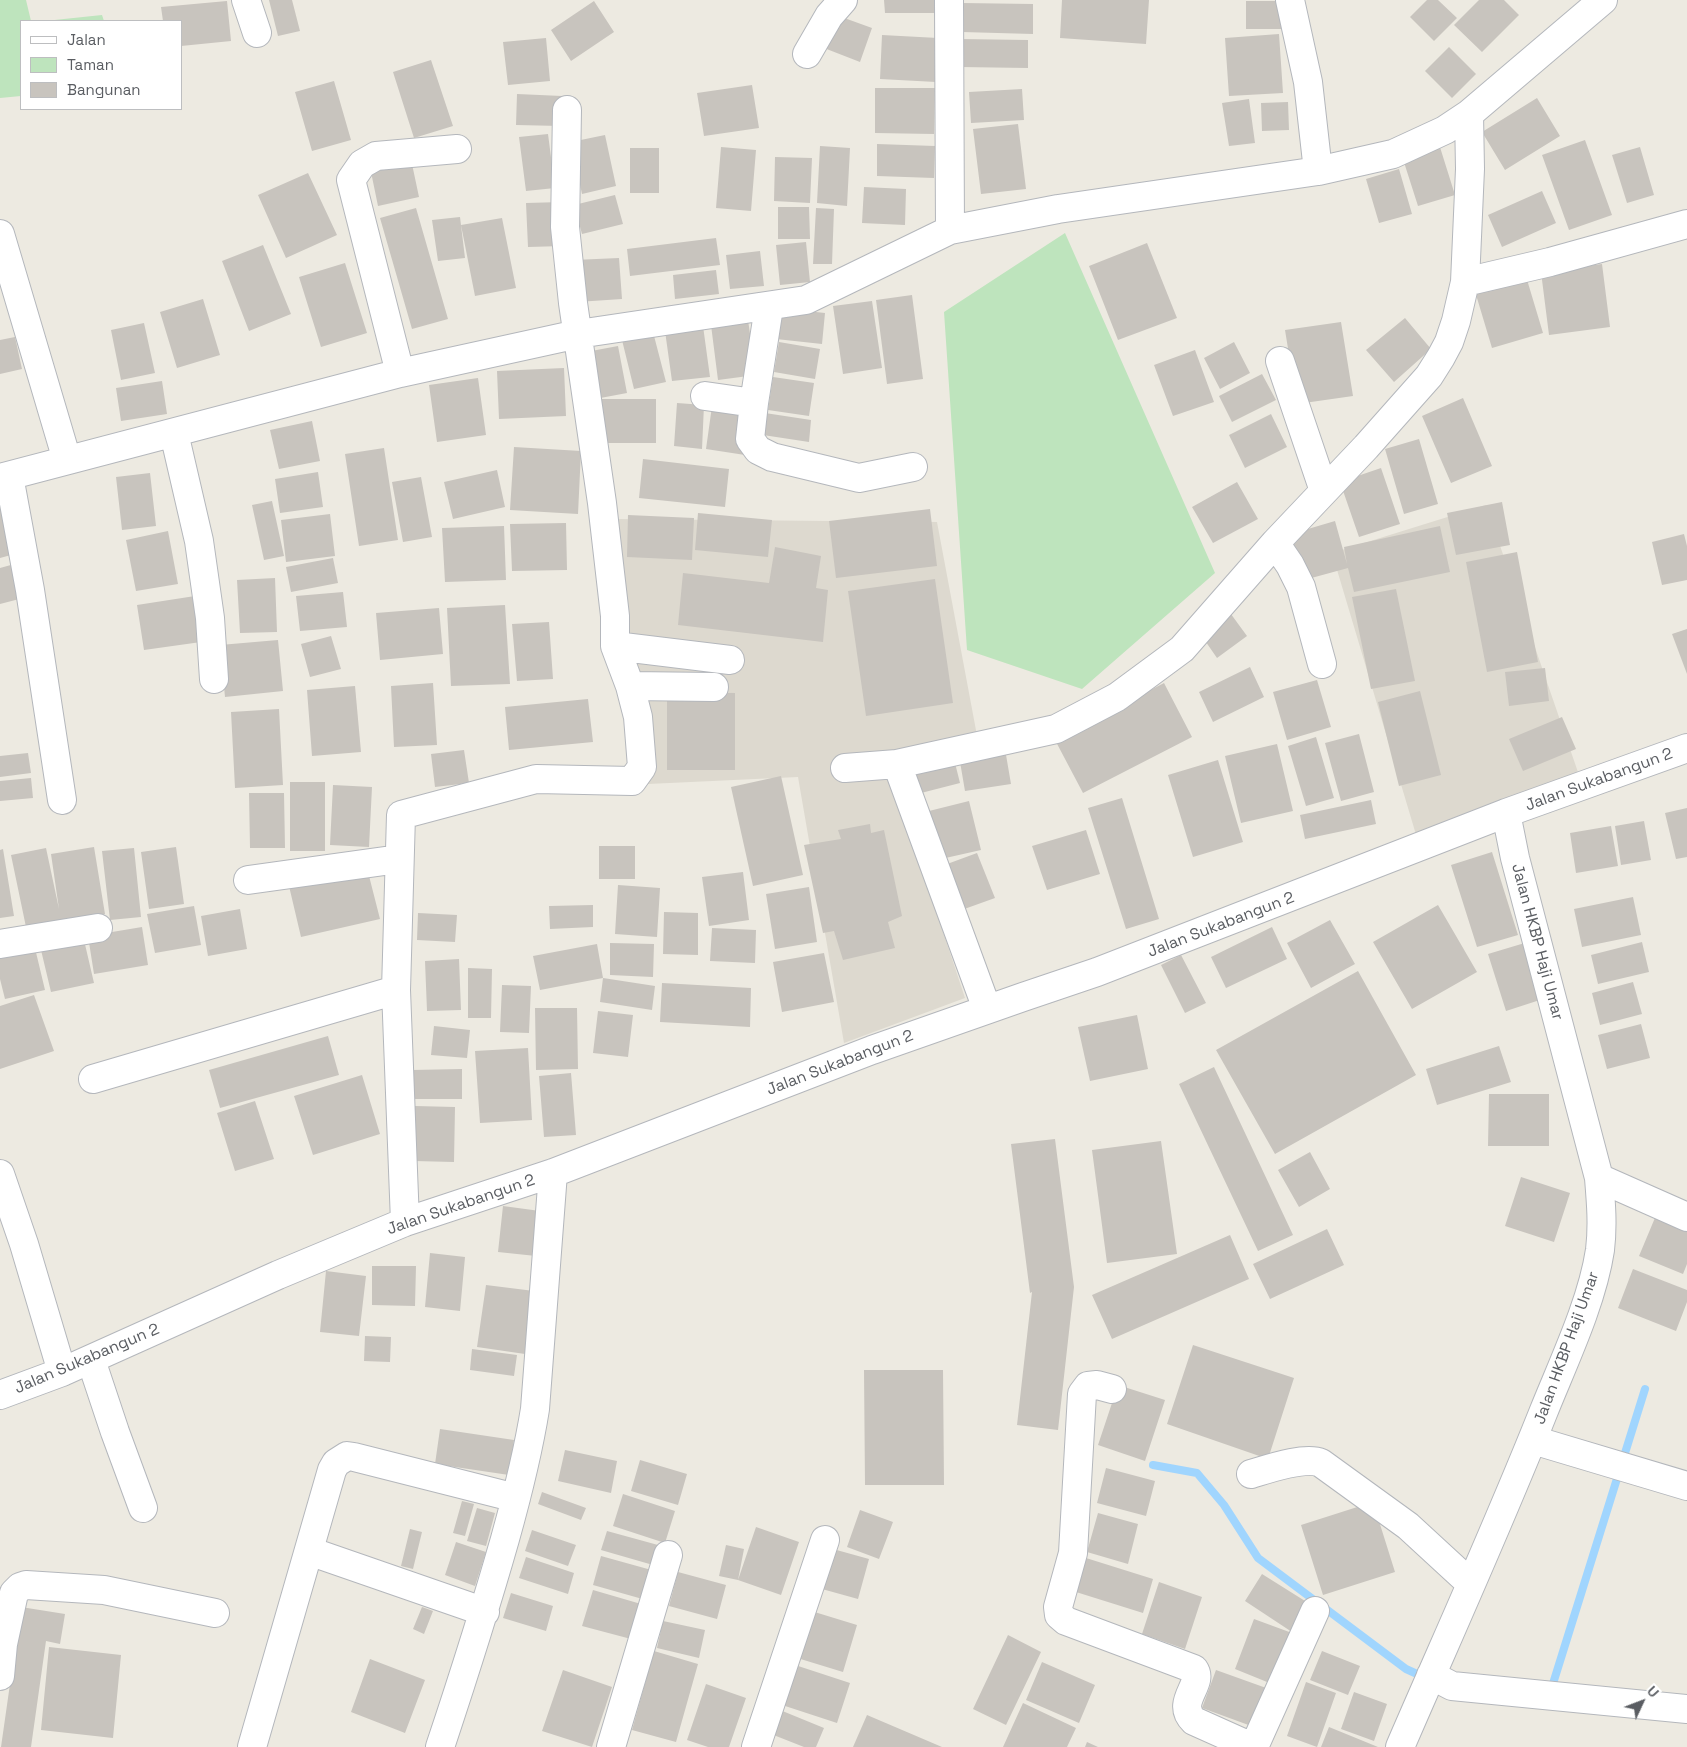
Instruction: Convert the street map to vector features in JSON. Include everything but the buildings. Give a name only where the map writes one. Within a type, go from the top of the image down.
[{"type":"street","points":[[246,0],[256,33]]},
{"type":"street","points":[[806,54],[829,16],[843,0]]},
{"type":"street","points":[[949,0],[950,230]]},
{"type":"street","points":[[1290,0],[1308,82],[1318,171]]},
{"type":"street","points":[[62,800],[30,590],[4,477],[400,373],[578,334],[806,300],[950,230],[1058,209],[1318,171],[1393,154],[1445,130],[1469,114],[1603,0]]},
{"type":"street","points":[[405,1222],[396,990],[401,815],[536,779],[632,781],[642,767],[638,717],[630,686],[616,646],[602,503],[573,303],[565,228],[567,110]]},
{"type":"street","points":[[845,768],[897,764],[1056,729],[1117,697],[1182,649],[1275,543],[1366,447],[1433,370],[1449,342],[1456,322],[1465,282],[1470,169],[1469,114]]},
{"type":"street","points":[[400,373],[351,180],[362,164],[376,156],[457,149]]},
{"type":"street","points":[[1465,282],[1559,260],[1687,224]]},
{"type":"street","points":[[0,234],[67,460]]},
{"type":"street","points":[[769,307],[750,439],[758,450],[772,457],[859,478],[913,466]]},
{"type":"street","points":[[1280,361],[1324,491]]},
{"type":"street","points":[[705,396],[754,402]]},
{"type":"street","points":[[174,433],[199,541],[210,618],[214,679]]},
{"type":"street","points":[[1275,543],[1290,564],[1301,587],[1322,664]]},
{"type":"street","points":[[616,646],[730,660]]},
{"type":"street","points":[[630,686],[714,687]]},
{"type":"street","name":"Jalan Sukabangun 2","points":[[0,1395],[62,1372],[278,1275],[405,1222],[554,1173],[872,1050],[1124,962],[1506,813],[1687,748]]},
{"type":"street","points":[[897,764],[988,1009]]},
{"type":"street","name":"Jalan HKBP Haji Umar","points":[[1400,1747],[1533,1440],[1575,1334],[1593,1281],[1600,1250],[1602,1219],[1600,1178],[1515,858],[1506,813]]},
{"type":"street","points":[[248,880],[399,859]]},
{"type":"street","points":[[0,944],[98,928]]},
{"type":"street","points":[[93,1079],[396,990]]},
{"type":"street","points":[[440,1747],[485,1612],[530,1440],[535,1409],[554,1173]]},
{"type":"street","points":[[0,1174],[24,1244],[62,1372]]},
{"type":"street","points":[[1600,1178],[1687,1217]]},
{"type":"street","points":[[90,1360],[142,1508]]},
{"type":"street","points":[[1112,1389],[1097,1385],[1088,1386],[1082,1394],[1073,1553],[1058,1607],[1059,1615],[1066,1621],[1194,1669],[1197,1676],[1187,1706],[1188,1714],[1194,1721],[1253,1747],[1315,1611]]},
{"type":"street","points":[[1533,1440],[1687,1486]]},
{"type":"street","points":[[252,1747],[332,1470],[336,1463],[347,1456],[516,1498]]},
{"type":"street","points":[[1251,1474],[1305,1461],[1315,1460],[1321,1463],[1408,1526],[1471,1584]]},
{"type":"street","points":[[756,1747],[825,1540]]},
{"type":"street","points":[[309,1551],[485,1612]]},
{"type":"street","points":[[611,1747],[668,1555]]},
{"type":"street","points":[[0,1676],[3,1644],[14,1593],[20,1587],[26,1585],[104,1590],[215,1613]]},
{"type":"street","points":[[1429,1682],[1452,1686],[1687,1709]]},
{"type":"shaded area","points":[[1486,505],[1580,778],[1417,838],[1332,553]]},
{"type":"shaded area","points":[[616,519],[937,522],[978,741],[885,756],[965,998],[844,1043],[798,777],[648,784]]},
{"type":"green space","points":[[0,0],[26,0],[31,20],[20,20],[20,96],[0,98]]},
{"type":"green space","points":[[102,15],[104,20],[54,20]]},
{"type":"green space","points":[[1065,233],[1215,573],[1082,689],[967,650],[944,312]]},
{"type":"waterway","points":[[1551,1690],[1645,1389]]},
{"type":"waterway","points":[[1153,1465],[1197,1473],[1224,1505],[1258,1558],[1406,1669],[1426,1678]]}]
